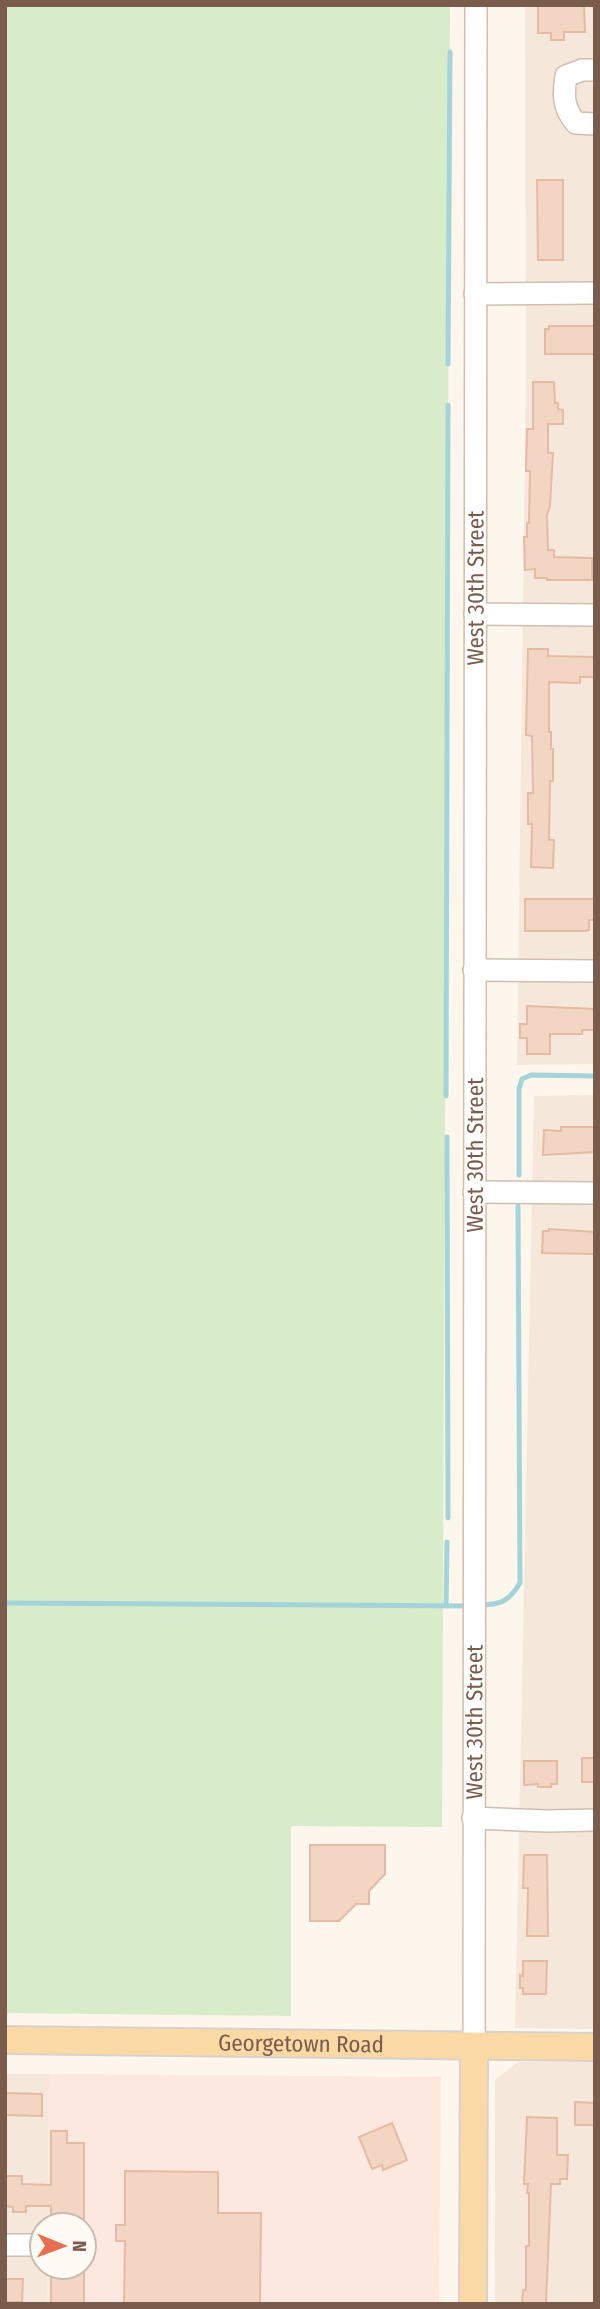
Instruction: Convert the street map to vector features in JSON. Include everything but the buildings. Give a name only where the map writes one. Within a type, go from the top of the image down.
[{"type":"main road","name":"Georgetown Road","points":[[5,2040],[595,2047]]},
{"type":"main road","name":"West 30th Street","points":[[473,2304],[474,2046]]},
{"type":"street","name":"West 30th Street","points":[[474,2046],[476,5]]},
{"type":"street","points":[[595,70],[582,70],[566,76],[564,89],[565,111],[576,122],[595,124]]},
{"type":"street","points":[[475,295],[595,293]]},
{"type":"street","points":[[475,614],[595,615]]},
{"type":"street","points":[[474,970],[595,971]]},
{"type":"street","points":[[474,1192],[595,1193]]},
{"type":"street","points":[[473,1818],[595,1820]]},
{"type":"street","points":[[5,2245],[28,2245]]},
{"type":"shaded area","points":[[525,5],[595,5],[595,1064],[517,1065],[526,374]]},
{"type":"shaded area","points":[[595,1095],[595,2029],[515,2028],[534,1096]]},
{"type":"shaded area","points":[[518,2062],[595,2062],[595,2304],[495,2304],[495,2080]]},
{"type":"shaded area","points":[[5,2074],[49,2074],[48,2211],[28,2211],[28,2281],[48,2281],[47,2304],[5,2304]]},
{"type":"shaded area","points":[[49,2074],[441,2077],[439,2304],[47,2304],[48,2281],[98,2281],[98,2211],[48,2211]]},
{"type":"green space","points":[[5,5],[450,5],[442,1827],[291,1826],[291,2016],[5,2013]]},
{"type":"waterway","points":[[448,364],[450,52]]},
{"type":"waterway","points":[[446,1096],[448,405]]},
{"type":"waterway","points":[[519,1175],[519,1089],[522,1079],[531,1075],[595,1076]]},
{"type":"waterway","points":[[447,1137],[448,1518]]},
{"type":"waterway","points":[[479,1605],[504,1601],[520,1583],[518,1206]]},
{"type":"waterway","points":[[446,1606],[447,1542]]},
{"type":"waterway","points":[[5,1603],[469,1606]]}]
